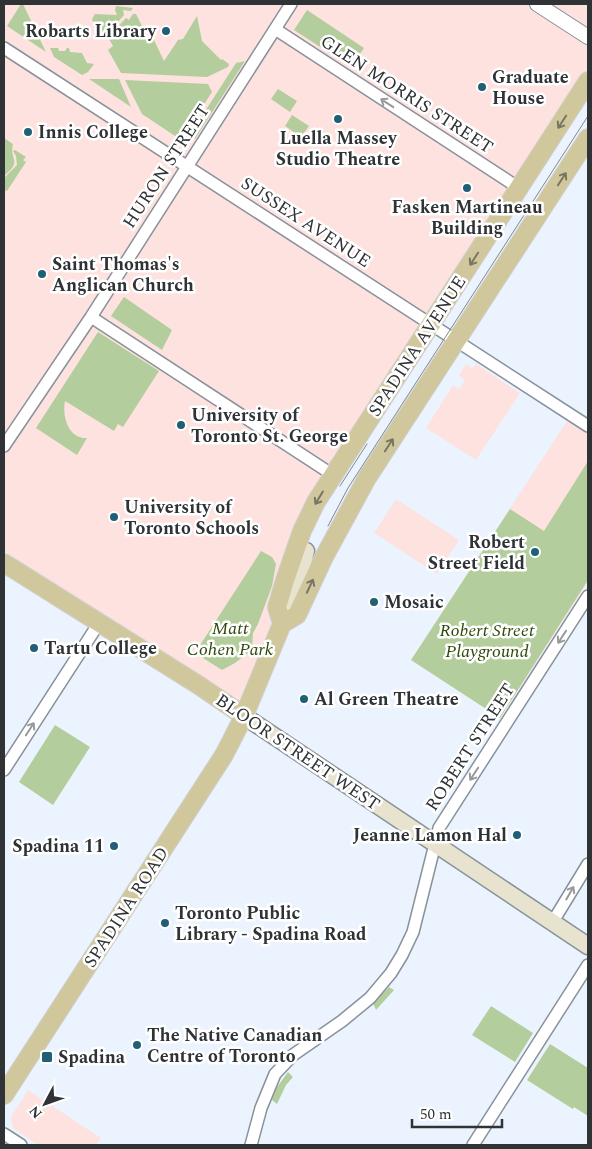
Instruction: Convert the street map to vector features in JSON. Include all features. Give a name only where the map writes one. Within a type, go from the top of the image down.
[{"type":"main road","name":"SPADINA AVENUE","points":[[282,624],[277,607],[300,550],[302,531],[316,502],[588,81]]},
{"type":"main road","name":"SPADINA AVENUE","points":[[244,716],[282,624],[297,615],[324,556],[367,478],[588,138]]},
{"type":"main road","points":[[300,550],[324,556]]},
{"type":"main road","name":"BLOOR STREET WEST","points":[[4,563],[200,686],[588,946]]},
{"type":"main road","name":"SPADINA ROAD","points":[[4,1095],[224,755],[244,716]]},
{"type":"street","name":"HURON STREET","points":[[4,446],[91,317],[291,4]]},
{"type":"street","points":[[537,4],[588,37]]},
{"type":"street","name":"GLEN MORRIS STREET","points":[[275,29],[519,188]]},
{"type":"street","name":"SUSSEX AVENUE","points":[[4,48],[588,426]]},
{"type":"street","points":[[91,317],[333,475]]},
{"type":"street","name":"ROBERT STREET","points":[[250,1145],[261,1108],[275,1074],[293,1055],[342,1021],[370,998],[391,973],[413,932],[439,828],[588,596]]},
{"type":"street","points":[[4,770],[99,624]]},
{"type":"street","points":[[552,922],[588,864]]},
{"type":"street","points":[[473,1145],[588,965]]},
{"type":"street","points":[[4,1134],[21,1145]]},
{"type":"shaded area","name":"University of Toronto St. George","points":[[4,4],[588,4],[588,68],[311,499],[270,612],[271,636],[239,702],[4,551]]},
{"type":"shaded area","points":[[466,364],[473,368],[476,364],[520,393],[476,460],[426,428],[453,385],[459,389],[465,380],[459,376]]},
{"type":"shaded area","name":"Robert Street Playground","points":[[567,421],[588,434],[588,582],[500,718],[411,660]]},
{"type":"shaded area","points":[[396,499],[459,540],[437,574],[374,533]]},
{"type":"shaded area","points":[[28,1090],[101,1138],[96,1145],[38,1145],[13,1128],[11,1117]]},
{"type":"green space","points":[[21,4],[23,4],[46,52],[7,26]]},
{"type":"green space","points":[[116,6],[133,8],[131,11],[123,10],[124,15],[105,36],[106,39],[102,39],[92,19],[95,14],[117,15]]},
{"type":"green space","points":[[307,10],[364,48],[351,67],[294,30]]},
{"type":"green space","points":[[133,14],[136,14],[148,38],[153,38],[164,61],[178,40],[183,39],[197,16],[202,41],[221,60],[229,64],[228,67],[207,77],[121,73],[108,50],[113,46],[108,37],[126,18],[129,20]]},
{"type":"green space","points":[[50,48],[58,48],[59,51],[65,51],[69,48],[70,52],[82,53],[87,63],[94,64],[88,72],[82,75],[54,57]]},
{"type":"green space","points":[[245,61],[195,139],[191,133],[236,63]]},
{"type":"green space","points":[[89,79],[119,79],[131,107]]},
{"type":"green space","points":[[125,80],[208,84],[212,92],[181,140],[142,114]]},
{"type":"green space","points":[[278,89],[297,101],[290,112],[271,99]]},
{"type":"green space","points":[[292,115],[309,126],[301,137],[285,126]]},
{"type":"green space","points":[[4,138],[13,144],[14,163],[10,171],[4,176]]},
{"type":"green space","points":[[15,150],[26,157],[23,160],[26,162],[7,191],[4,190],[4,178],[17,165],[16,156],[13,151]]},
{"type":"green space","points":[[124,297],[172,330],[162,350],[111,316]]},
{"type":"green space","points":[[98,332],[159,371],[123,427],[118,424],[114,431],[65,401],[64,413],[68,426],[75,435],[87,438],[77,455],[36,428]]},
{"type":"green space","name":"Robert Street Playground","points":[[588,461],[588,580],[500,718],[411,660],[510,509],[544,531]]},
{"type":"green space","name":"Matt Cohen Park","points":[[261,551],[272,557],[276,564],[272,586],[253,633],[252,647],[249,652],[235,663],[222,670],[195,653]]},
{"type":"green space","points":[[55,725],[90,747],[53,805],[19,782]]},
{"type":"green space","points":[[389,987],[394,990],[376,1010],[373,1003]]},
{"type":"green space","points":[[491,1006],[533,1033],[515,1062],[472,1035]]},
{"type":"green space","points":[[550,1044],[588,1068],[588,1116],[574,1107],[573,1109],[527,1080]]},
{"type":"green space","points":[[288,1072],[293,1077],[286,1085],[277,1104],[272,1100],[275,1090]]},
{"type":"tram line","points":[[328,526],[348,488],[588,116]]},
{"type":"tram line","points":[[340,486],[367,444]]},
{"type":"place","name":"Robarts Library","points":[[166,31]]},
{"type":"place","name":"Graduate House","points":[[482,87]]},
{"type":"place","name":"Luella Massey Studio Theatre","points":[[338,119]]},
{"type":"place","name":"Innis College","points":[[28,132]]},
{"type":"place","name":"Fasken Martineau Building","points":[[467,188]]},
{"type":"place","name":"Saint Thomas's Anglican Church","points":[[42,274]]},
{"type":"place","name":"University of Toronto St. George","points":[[181,425]]},
{"type":"place","name":"University of Toronto Schools","points":[[114,517]]},
{"type":"place","name":"Robert Street Field","points":[[535,552]]},
{"type":"place","name":"Mosaic","points":[[374,602]]},
{"type":"place","name":"Tartu College","points":[[34,648]]},
{"type":"place","name":"Al Green Theatre","points":[[304,699]]},
{"type":"place","name":"Jeanne Lamon Hal","points":[[517,835]]},
{"type":"place","name":"Spadina 11","points":[[114,846]]},
{"type":"place","name":"Toronto Public Library - Spadina Road","points":[[165,923]]},
{"type":"place","name":"The Native Canadian Centre of Toronto","points":[[137,1045]]},
{"type":"place","name":"Spadina","points":[[47,1057]]}]
